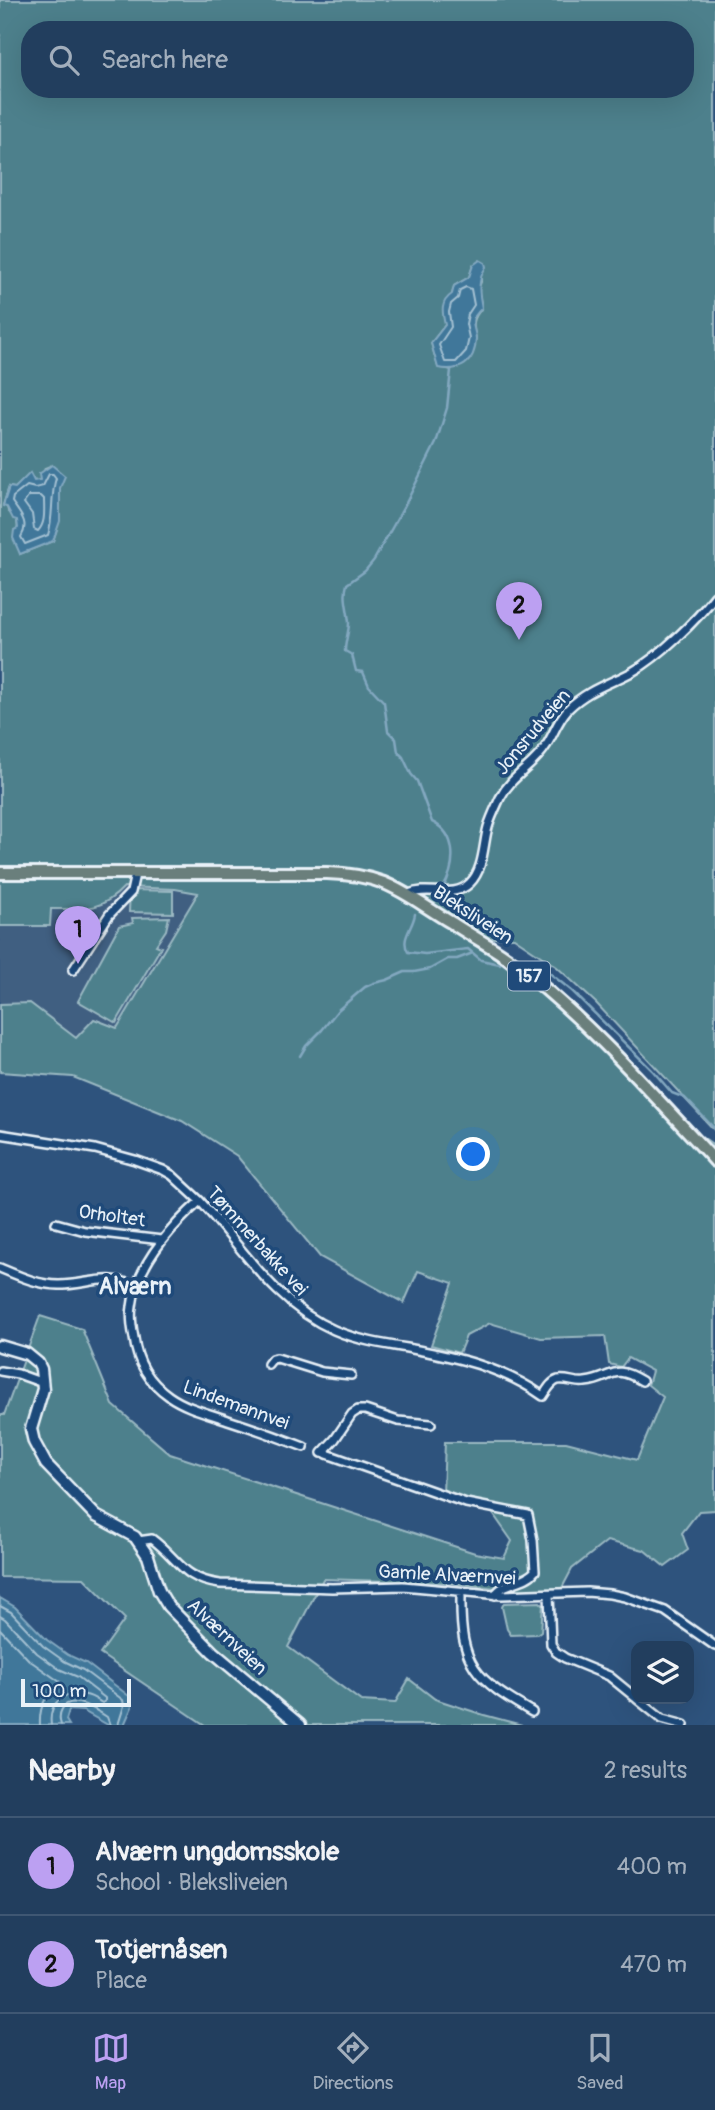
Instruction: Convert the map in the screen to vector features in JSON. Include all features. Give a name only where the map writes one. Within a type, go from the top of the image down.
[{"type":"main road","name":"Bleksliveien","points":[[0,873],[340,873],[381,880],[409,894],[497,951],[544,989],[614,1053],[715,1161]]},
{"type":"main road","points":[[0,1346],[32,1357],[41,1369],[43,1383],[31,1429],[41,1457],[59,1480],[96,1516],[138,1541]]},
{"type":"main road","name":"Alværnveien","points":[[138,1541],[148,1556],[162,1597],[168,1606],[213,1653],[300,1725]]},
{"type":"street","name":"Jonsrudveien","points":[[409,894],[416,891],[453,892],[471,882],[478,871],[488,826],[504,790],[546,746],[555,726],[568,709],[592,689],[634,671],[685,631],[715,596]]},
{"type":"street","points":[[73,970],[109,915],[131,892],[135,874]]},
{"type":"street","name":"Tømmerbakke vei","points":[[0,1134],[95,1149],[135,1160],[172,1175],[200,1201],[281,1295],[306,1315],[334,1330],[363,1340],[476,1363],[505,1374],[543,1396],[557,1380],[588,1382],[620,1371],[642,1381]]},
{"type":"street","name":"Orholtet","points":[[136,1287],[162,1240],[200,1201]]},
{"type":"street","name":"Orholtet","points":[[56,1223],[85,1231],[162,1240]]},
{"type":"street","points":[[0,1268],[32,1281],[50,1284],[116,1279],[136,1287]]},
{"type":"street","name":"Lindemannvei","points":[[136,1287],[131,1309],[135,1349],[145,1372],[163,1391],[188,1406],[304,1447]]},
{"type":"street","points":[[268,1364],[277,1358],[322,1372],[351,1375]]},
{"type":"street","points":[[0,1371],[43,1383]]},
{"type":"street","points":[[431,1424],[398,1421],[358,1410],[352,1414],[324,1453],[457,1500],[528,1515],[535,1571],[530,1577],[500,1588],[495,1595]]},
{"type":"street","name":"Gamle Alværnvei","points":[[138,1541],[154,1541],[183,1570],[209,1583],[332,1588],[422,1587],[495,1595],[587,1592],[625,1597],[672,1614],[715,1646]]},
{"type":"street","points":[[549,1594],[551,1644],[556,1652],[610,1676],[631,1693]]},
{"type":"street","name":"Gamle Alværnvei","points":[[461,1597],[463,1640],[472,1666],[495,1690],[532,1712]]},
{"type":"street","points":[[644,1704],[662,1719],[684,1725]]},
{"type":"shaded area","points":[[123,887],[199,893],[117,1028],[76,1038],[30,1003],[0,1004],[0,926],[49,926],[51,909],[90,909],[115,896]]},
{"type":"green space","points":[[0,0],[715,0],[715,1131],[596,1003],[557,967],[514,938],[489,938],[574,1005],[700,1135],[715,1146],[715,1510],[699,1511],[682,1533],[688,1550],[665,1567],[644,1550],[607,1541],[572,1569],[562,1588],[526,1591],[450,1583],[323,1579],[288,1647],[361,1701],[395,1703],[409,1679],[435,1699],[522,1725],[205,1725],[100,1654],[125,1619],[84,1578],[0,1577],[0,1415],[4,1415],[40,1316],[82,1329],[113,1405],[170,1454],[475,1553],[504,1558],[512,1541],[491,1511],[443,1493],[445,1442],[566,1442],[637,1460],[663,1397],[648,1385],[652,1371],[628,1358],[621,1367],[609,1364],[605,1336],[541,1338],[490,1323],[466,1336],[459,1353],[431,1345],[453,1283],[418,1271],[404,1303],[320,1257],[237,1156],[182,1121],[73,1077],[0,1072],[0,1004],[30,1003],[76,1038],[94,1019],[117,1028],[198,893],[175,889],[124,887],[99,905],[82,909],[51,909],[50,926],[0,926]],"holes":[[[473,265],[481,275],[478,289],[482,308],[474,321],[476,338],[451,370],[438,367],[431,343],[445,325],[454,286],[469,277]],[[52,465],[60,503],[53,541],[20,554],[17,520],[3,505],[9,487],[15,488],[30,474],[34,481],[41,480],[45,468]]]},
{"type":"green space","points":[[130,890],[173,891],[173,913],[129,912]]},
{"type":"green space","points":[[169,917],[166,930],[156,945],[161,947],[116,1023],[78,1001],[119,926],[133,923],[132,918]]},
{"type":"green space","points":[[540,1602],[543,1605],[541,1631],[537,1634],[511,1635],[502,1607],[504,1603]]},
{"type":"water","points":[[480,260],[486,267],[480,282],[482,308],[473,320],[476,339],[473,355],[459,367],[438,368],[431,343],[445,325],[444,304],[452,294],[454,286],[469,277],[473,265]]},
{"type":"water","points":[[52,465],[65,476],[60,488],[60,521],[53,541],[20,554],[13,538],[14,530],[18,528],[17,520],[13,519],[7,507],[3,506],[9,487],[15,488],[30,473],[34,481],[40,480],[39,474]]},
{"type":"water","points":[[0,1598],[15,1607],[47,1640],[68,1655],[86,1663],[129,1696],[132,1707],[124,1725],[108,1725],[83,1711],[69,1710],[66,1720],[69,1725],[0,1725]]},
{"type":"waterway","points":[[443,888],[452,861],[450,842],[447,834],[432,822],[417,781],[398,752],[396,739],[388,731],[384,702],[369,686],[363,672],[356,671],[352,655],[345,651],[349,623],[345,594],[347,584],[365,571],[374,560],[436,443],[447,408],[451,370]]},
{"type":"waterway","points":[[415,914],[405,942],[408,952],[425,954],[468,949],[481,960],[500,964]]},
{"type":"waterway","points":[[300,1056],[338,1010],[365,987],[405,972],[430,969],[448,959],[457,959],[473,953]]},
{"type":"waterway","points":[[523,960],[537,963],[572,991],[672,1093],[685,1098],[715,1129]]},
{"type":"place","name":"Totjernåsen","points":[[519,640]]},
{"type":"place","name":"Alværn ungdomsskole","points":[[78,964]]},
{"type":"district","name":"Alværn","points":[[135,1286]]}]
